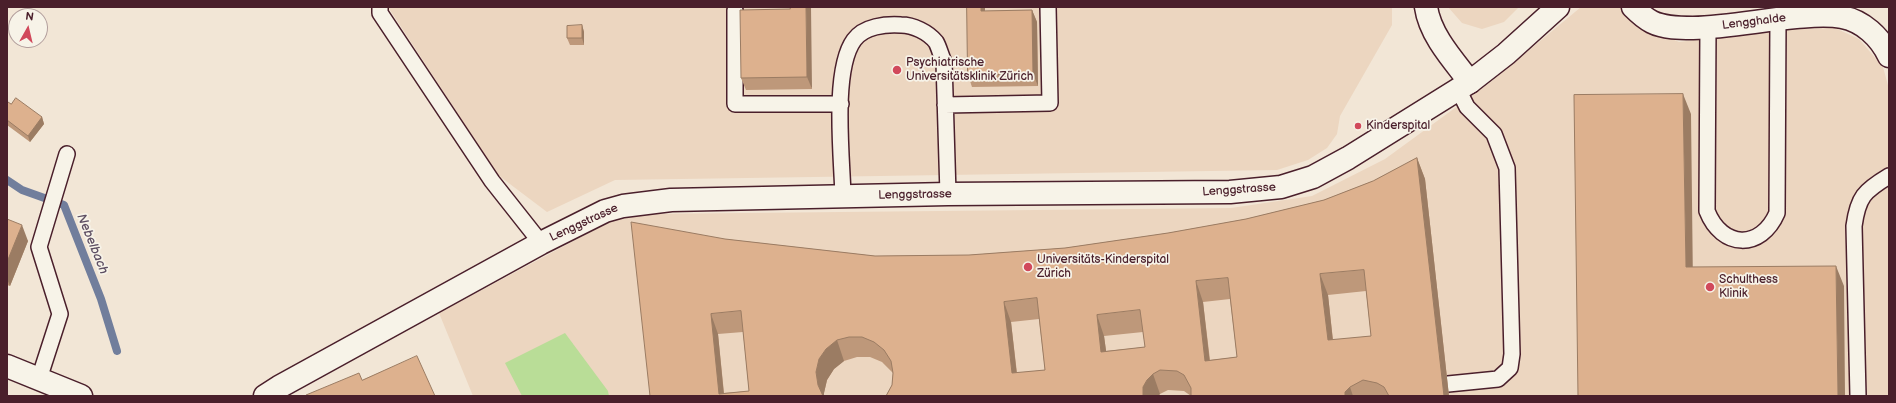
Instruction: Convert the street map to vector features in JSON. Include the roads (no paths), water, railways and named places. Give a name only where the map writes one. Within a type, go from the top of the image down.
[{"type":"street","points":[[1426,7],[1427,16],[1464,86]]},
{"type":"street","name":"Lenggstrasse","points":[[265,396],[347,349],[541,243],[606,211],[623,206],[644,202],[671,200],[948,194],[1230,192],[1281,187],[1313,177],[1353,155],[1464,86],[1506,54],[1558,7]]},
{"type":"street","name":"Lengghalde","points":[[1633,7],[1643,17],[1652,23],[1670,27],[1708,27],[1821,15],[1843,17],[1858,23],[1872,32],[1884,44],[1889,56]]},
{"type":"street","points":[[7,366],[81,396]]},
{"type":"lane","points":[[380,7],[380,13],[492,181],[541,243]]},
{"type":"lane","points":[[945,105],[1050,103],[1048,7]]},
{"type":"lane","points":[[735,10],[735,104],[841,104]]},
{"type":"lane","points":[[1708,27],[1707,211],[1719,232],[1730,238],[1742,240],[1754,238],[1764,233],[1772,224],[1777,213],[1778,19]]},
{"type":"lane","points":[[842,196],[841,104],[843,62],[854,39],[873,27],[889,24],[918,28],[936,42],[944,62],[948,194]]},
{"type":"lane","points":[[1448,384],[1498,380],[1510,368],[1512,354],[1507,168],[1494,134],[1467,107],[1464,86]]},
{"type":"lane","points":[[39,379],[60,314],[39,247],[66,154]]},
{"type":"lane","points":[[1858,396],[1854,226],[1856,207],[1868,189],[1889,176]]},
{"type":"waterway","name":"Nebelbach","points":[[7,180],[22,190],[64,205],[101,299],[117,351]]},
{"type":"place","name":"Psychiatrische Universitätsklinik Zürich","points":[[897,70]]},
{"type":"place","name":"Kinderspital","points":[[1358,126]]},
{"type":"place","name":"Universitäts-Kinderspital Zürich","points":[[1028,267]]},
{"type":"place","name":"Schulthess Klinik","points":[[1710,287]]}]
